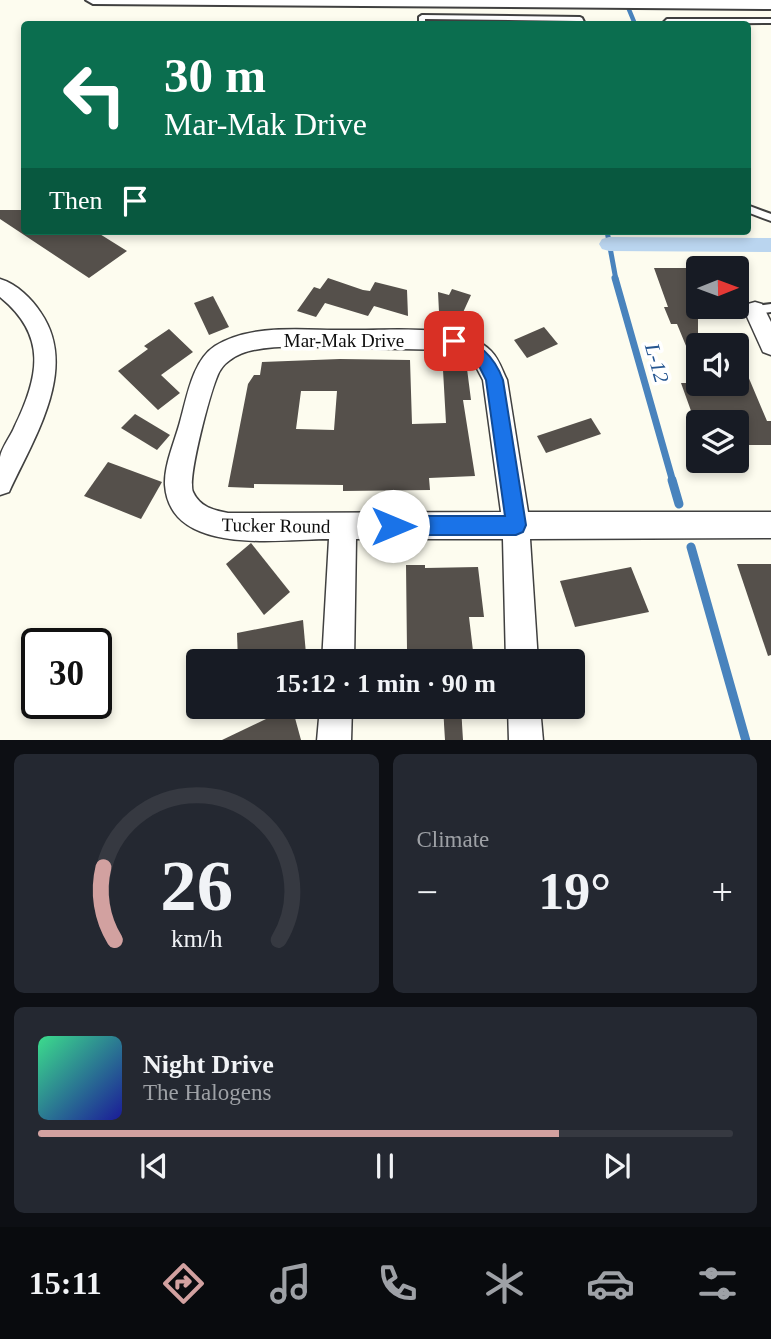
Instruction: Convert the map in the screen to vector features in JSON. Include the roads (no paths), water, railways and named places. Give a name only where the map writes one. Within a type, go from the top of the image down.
[{"type":"street","points":[[93,0],[420,1],[473,10],[537,2],[618,5],[766,3]]},
{"type":"street","points":[[0,286],[18,297],[36,316],[47,345],[44,382],[27,427],[0,483]]},
{"type":"street","points":[[763,309],[771,346]]},
{"type":"street","name":"Mar-Mak Drive","points":[[208,523],[193,514],[183,501],[178,485],[205,377],[222,353],[251,340],[454,341],[481,355],[495,380],[516,525],[521,649]]},
{"type":"street","name":"Tucker Round","points":[[208,523],[228,526],[343,526]]},
{"type":"street","points":[[338,649],[343,526],[771,525]]},
{"type":"street","points":[[334,740],[335,719]]},
{"type":"street","points":[[525,719],[526,740]]},
{"type":"lane","points":[[422,21],[422,18],[473,10],[581,21]]},
{"type":"lane","points":[[667,21],[771,21]]},
{"type":"lane","points":[[751,210],[771,218]]},
{"type":"waterway","name":"L-12","points":[[625,0],[634,21]]},
{"type":"waterway","name":"L-12","points":[[608,235],[616,280]]},
{"type":"waterway","points":[[609,244],[771,245]]},
{"type":"waterway","name":"L-12","points":[[615,278],[673,482]]},
{"type":"waterway","name":"L-12","points":[[672,480],[679,504]]},
{"type":"waterway","name":"L-12","points":[[691,547],[746,740]]}]
